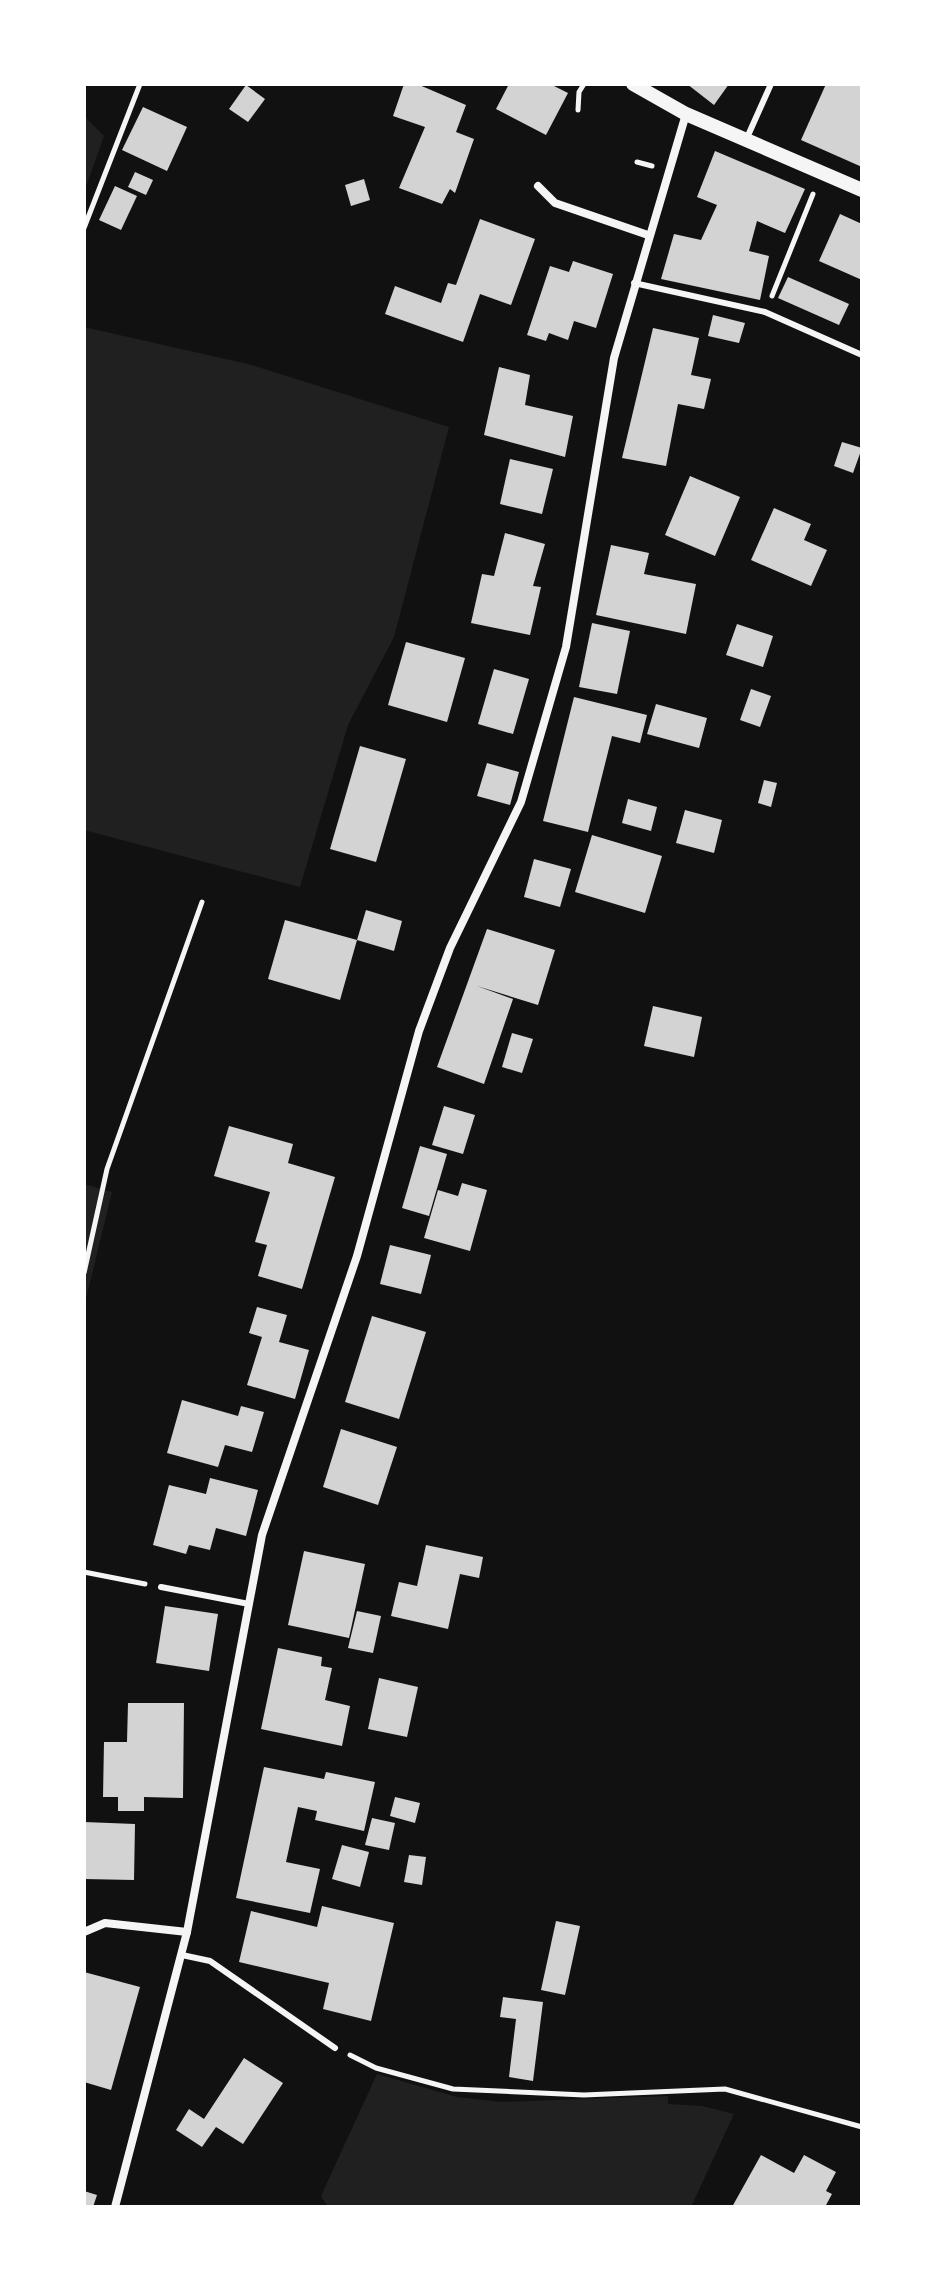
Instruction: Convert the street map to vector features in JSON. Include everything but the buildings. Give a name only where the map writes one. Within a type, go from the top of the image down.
[{"type":"street","points":[[633,84],[686,114],[862,190]]},
{"type":"street","points":[[115,2207],[182,1955],[262,1535],[357,1256],[419,1031],[450,948],[521,802],[566,647],[614,358],[686,114]]},
{"type":"street","points":[[538,186],[555,203],[648,235]]},
{"type":"street","points":[[84,1932],[105,1923],[187,1932]]},
{"type":"lane","points":[[746,140],[771,84]]},
{"type":"lane","points":[[634,283],[765,312],[862,355]]},
{"type":"lane","points":[[161,1587],[249,1604]]},
{"type":"lane","points":[[182,1955],[210,1961],[335,2048]]},
{"type":"path","points":[[84,228],[140,84]]},
{"type":"path","points":[[578,110],[579,92],[584,84]]},
{"type":"path","points":[[765,312],[822,173]]},
{"type":"path","points":[[84,1273],[107,1169],[202,902]]},
{"type":"path","points":[[84,1572],[161,1587]]},
{"type":"path","points":[[335,2048],[376,2068],[453,2089],[584,2095],[725,2089],[862,2127]]},
{"type":"shaded area","points":[[84,116],[104,136],[84,192]]},
{"type":"shaded area","points":[[84,327],[252,365],[449,427],[394,637],[348,725],[300,887],[84,830]]},
{"type":"shaded area","points":[[84,1184],[112,1192],[84,1307]]},
{"type":"shaded area","points":[[377,2074],[457,2097],[501,2102],[668,2096],[668,2104],[702,2106],[734,2114],[691,2207],[328,2207],[321,2196]]}]
